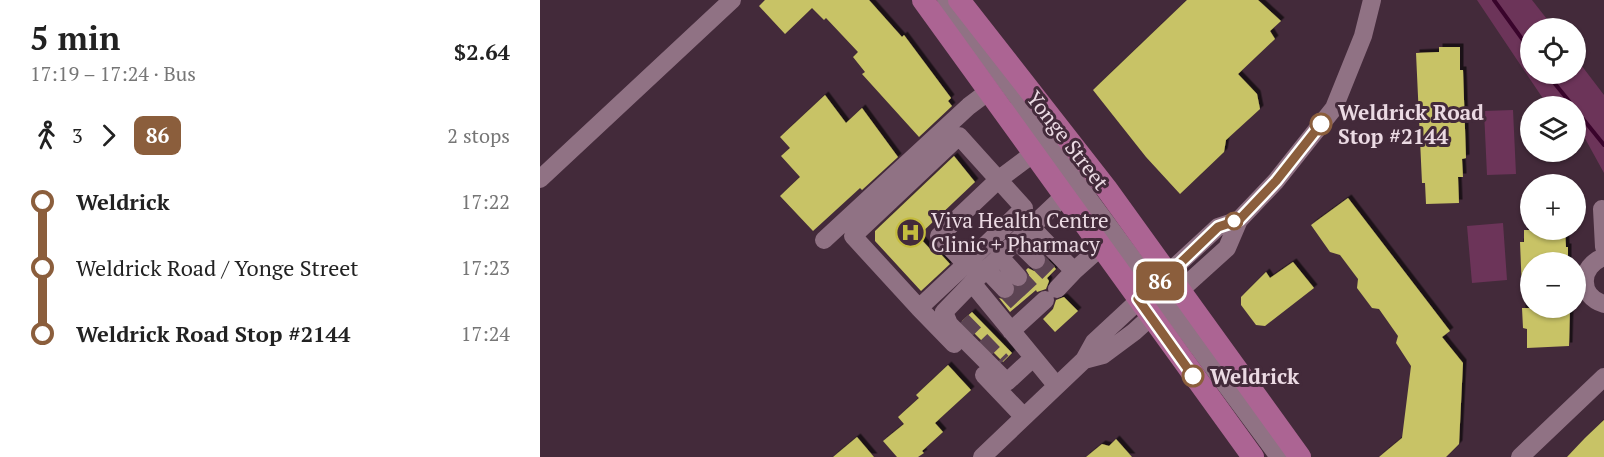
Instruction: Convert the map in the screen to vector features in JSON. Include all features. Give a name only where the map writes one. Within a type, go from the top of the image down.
[{"type":"main road","name":"Yonge Street","points":[[923,0],[1102,246],[1159,295],[1300,457]]},
{"type":"main road","name":"Yonge Street","points":[[959,0],[1106,188],[1159,295],[1252,457]]},
{"type":"street","points":[[540,179],[732,0]]},
{"type":"street","points":[[936,0],[1011,104],[1024,111]]},
{"type":"street","points":[[946,0],[1018,98],[1024,111],[1279,457]]},
{"type":"street","points":[[982,457],[1084,360],[1103,355],[1134,332],[1159,295],[1227,248],[1239,220],[1276,181],[1334,108],[1363,36],[1373,2]]},
{"type":"street","points":[[824,240],[969,106],[989,91]]},
{"type":"street","points":[[920,308],[1024,208],[959,136],[853,236],[920,308],[1024,417]]},
{"type":"street","points":[[966,264],[939,236],[998,180],[1034,153]]},
{"type":"street","points":[[1033,357],[1008,368],[1007,382],[950,324],[944,312],[1065,195]]},
{"type":"street","points":[[1602,209],[1601,255],[1586,271],[1586,287],[1594,300],[1604,304]]},
{"type":"street","points":[[1031,227],[1074,272]]},
{"type":"street","points":[[1017,240],[1036,260]]},
{"type":"street","points":[[1011,331],[1042,295],[1074,272],[1102,246]]},
{"type":"street","points":[[1586,260],[1601,255]]},
{"type":"street","points":[[993,263],[1012,283]]},
{"type":"street","points":[[972,283],[1056,385]]},
{"type":"street","points":[[951,303],[954,312],[962,321]]},
{"type":"street","points":[[1520,457],[1604,377]]},
{"type":"shaded area","points":[[1477,0],[1532,0],[1546,18],[1520,18],[1520,64]]},
{"type":"shaded area","points":[[1586,71],[1604,95],[1604,173],[1586,140],[1586,96],[1541,96],[1533,84],[1586,84]]},
{"type":"shaded area","points":[[1513,110],[1516,174],[1487,175],[1484,111]]},
{"type":"shaded area","points":[[1503,223],[1507,280],[1472,283],[1467,226]]},
{"type":"building","points":[[765,0],[869,0],[902,37],[904,35],[951,98],[948,101],[952,106],[919,137],[862,74],[865,72],[853,57],[858,52],[826,18],[824,20],[812,8],[785,34],[759,6]]},
{"type":"building","points":[[1187,0],[1258,0],[1281,21],[1270,31],[1275,39],[1238,74],[1257,94],[1260,109],[1226,140],[1224,152],[1180,194],[1146,157],[1093,90]]},
{"type":"building","points":[[1439,47],[1460,47],[1466,158],[1462,159],[1463,177],[1458,177],[1459,203],[1426,204],[1425,183],[1422,183],[1416,53],[1439,52]]},
{"type":"building","points":[[825,95],[846,123],[862,108],[898,157],[813,231],[780,196],[800,177],[781,156],[790,148],[780,137]]},
{"type":"building","points":[[954,156],[975,182],[918,236],[932,251],[936,249],[950,264],[921,291],[875,241],[875,231]]},
{"type":"building","points":[[1348,198],[1450,331],[1442,337],[1463,363],[1459,444],[1446,457],[1379,457],[1402,438],[1411,366],[1396,343],[1398,336],[1379,309],[1372,308],[1357,288],[1358,279],[1340,255],[1330,252],[1311,225]]},
{"type":"building","points":[[1524,240],[1566,240],[1568,252],[1520,252],[1520,242]]},
{"type":"building","points":[[1047,259],[1056,269],[1047,278],[1049,281],[1046,289],[1037,292],[1036,290],[1010,312],[999,298],[1007,300],[1012,297],[1016,288],[1025,286],[1028,281],[1029,275],[1026,270],[1028,268],[1039,271],[1044,267]]},
{"type":"building","points":[[1293,262],[1314,288],[1265,326],[1256,325],[1241,305],[1241,297],[1266,272],[1270,278]]},
{"type":"building","points":[[1064,297],[1078,311],[1055,332],[1043,319],[1053,309],[1056,300]]},
{"type":"building","points":[[972,312],[1012,353],[1003,362],[962,321]]},
{"type":"building","points":[[1522,318],[1570,318],[1569,346],[1527,348],[1527,329],[1523,328]]},
{"type":"building","points":[[948,365],[971,390],[935,423],[943,432],[922,451],[924,453],[918,457],[897,457],[883,441],[904,424],[898,417],[919,398],[916,395]]},
{"type":"building","points":[[1604,420],[1604,457],[1567,457],[1585,438]]},
{"type":"building","points":[[857,437],[874,457],[833,457]]},
{"type":"building","points":[[1116,439],[1132,457],[1086,457],[1102,444],[1109,446]]},
{"type":"waterway","points":[[1494,0],[1520,36]]},
{"type":"waterway","points":[[1555,84],[1565,96]]},
{"type":"waterway","points":[[1586,123],[1604,145]]},
{"type":"tunnel","points":[[1036,260],[1051,275]]},
{"type":"tunnel","points":[[1018,277],[1033,293]]},
{"type":"tunnel","points":[[1005,289],[1020,305]]},
{"type":"tunnel","points":[[962,321],[1002,362]]},
{"type":"bus line","name":"86","points":[[1193,376],[1138,299],[1168,275],[1218,227],[1239,220],[1276,181],[1321,124]]},
{"type":"place","name":"Weldrick Road Stop #2144","points":[[1321,124]]},
{"type":"place","name":"Viva Health Centre Clinic + Pharmacy","points":[[910,232]]},
{"type":"place","name":"Weldrick","points":[[1193,376]]}]
